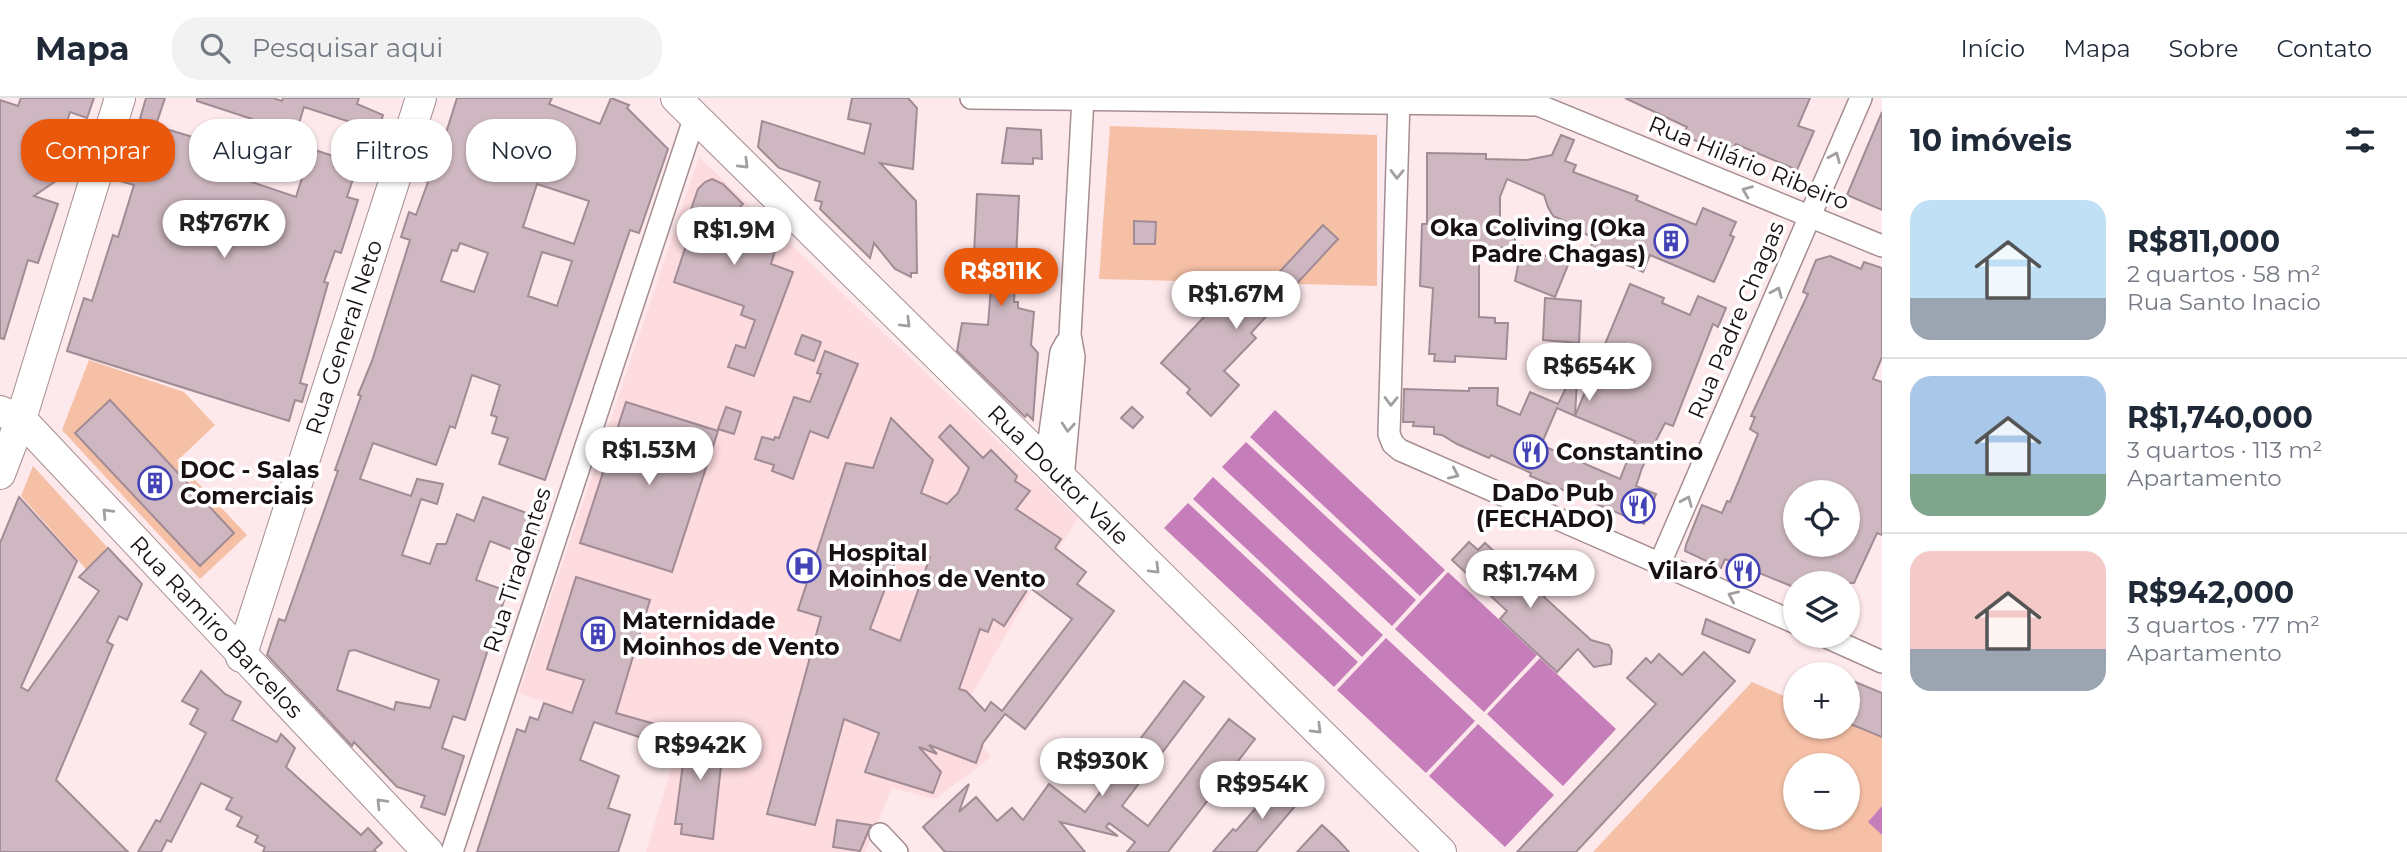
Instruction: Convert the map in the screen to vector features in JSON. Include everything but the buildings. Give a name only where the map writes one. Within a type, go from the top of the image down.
[{"type":"street","points":[[0,474],[10,415],[30,388],[120,98]]},
{"type":"street","name":"Rua General Neto","points":[[241,657],[421,98]]},
{"type":"street","name":"Rua Hilário Ribeiro","points":[[971,98],[1538,105],[1882,246]]},
{"type":"street","name":"Rua Padre Chagas","points":[[1660,564],[1861,98]]},
{"type":"street","points":[[1055,471],[1061,352],[1070,335],[1083,99]]},
{"type":"street","points":[[1399,102],[1390,434],[1392,444],[1400,450],[1783,617]]},
{"type":"street","name":"Rua Doutor Vale","points":[[686,107],[1441,852]]},
{"type":"street","name":"Rua Tiradentes","points":[[436,852],[454,847],[686,107]]},
{"type":"street","points":[[30,388],[40,433],[51,453]]},
{"type":"street","name":"Rua Ramiro Barcelos","points":[[10,415],[51,453],[220,635],[428,852]]},
{"type":"street","points":[[220,635],[254,617]]},
{"type":"street","points":[[1851,648],[1882,662]]},
{"type":"street","points":[[880,834],[897,852]]},
{"type":"shaded area","points":[[1110,126],[1377,135],[1377,286],[1099,279]]},
{"type":"shaded area","name":"Hospital Moinhos de Vento","points":[[699,157],[1078,518],[1021,608],[960,715],[991,757],[935,799],[892,788],[865,852],[646,852],[678,747],[519,693]]},
{"type":"shaded area","points":[[89,360],[184,392],[215,425],[177,461],[247,535],[200,579],[62,430]]},
{"type":"shaded area","points":[[1275,410],[1445,570],[1420,596],[1250,437]]},
{"type":"shaded area","points":[[1246,442],[1416,600],[1392,626],[1222,467]]},
{"type":"shaded area","points":[[33,466],[107,547],[86,569],[21,496]]},
{"type":"shaded area","points":[[1213,477],[1383,635],[1362,657],[1193,499]]},
{"type":"shaded area","points":[[1188,503],[1358,662],[1334,687],[1164,528]]},
{"type":"shaded area","points":[[1448,572],[1537,655],[1484,712],[1395,629]]},
{"type":"shaded area","points":[[1386,638],[1475,721],[1426,773],[1337,690]]},
{"type":"shaded area","points":[[1540,658],[1616,729],[1563,786],[1487,714]]},
{"type":"shaded area","points":[[1752,682],[1783,696],[1783,739],[1860,739],[1860,728],[1882,737],[1882,852],[1593,852]]},
{"type":"shaded area","points":[[1478,724],[1554,795],[1505,847],[1429,776]]},
{"type":"shaded area","points":[[1882,806],[1882,835],[1868,822]]},
{"type":"place","name":"Oka Coliving (Oka Padre Chagas)","points":[[1671,241]]},
{"type":"place","name":"Constantino","points":[[1531,452]]},
{"type":"place","name":"DOC - Salas Comerciais","points":[[155,483]]},
{"type":"place","name":"DaDo Pub (FECHADO)","points":[[1638,506]]},
{"type":"place","name":"Hospital Moinhos de Vento","points":[[804,566]]},
{"type":"place","name":"Vilaró","points":[[1743,571]]},
{"type":"place","name":"Maternidade Moinhos de Vento","points":[[598,634]]}]
